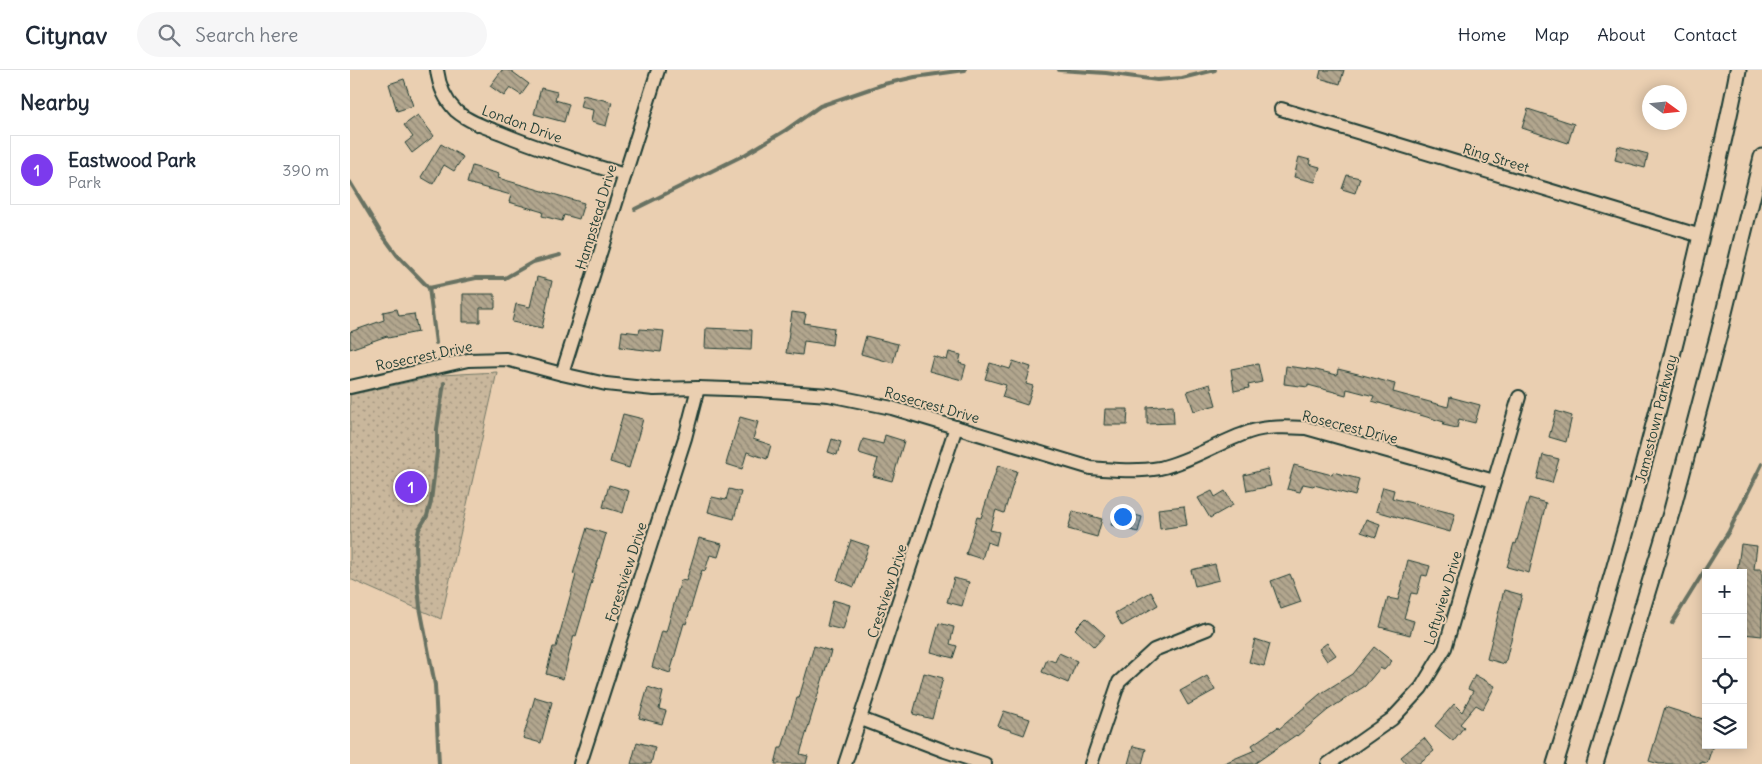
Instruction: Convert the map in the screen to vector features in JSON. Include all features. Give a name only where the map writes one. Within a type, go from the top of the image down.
[{"type":"main road","name":"Jamestown Parkway","points":[[1555,764],[1635,499],[1658,413],[1701,236],[1738,70]]},
{"type":"main road","points":[[1595,764],[1672,510],[1719,334],[1762,157]]},
{"type":"street","name":"London Drive","points":[[437,70],[440,85],[448,101],[471,122],[528,145],[625,175]]},
{"type":"street","name":"Hampstead Drive","points":[[562,374],[658,70]]},
{"type":"street","name":"Ring Street","points":[[1281,110],[1701,236]]},
{"type":"street","name":"Rosecrest Drive","points":[[350,387],[468,360],[506,359],[606,384],[654,389],[758,390],[829,395],[892,408],[1091,468],[1123,471],[1161,467],[1197,455],[1220,443],[1251,431],[1275,427],[1306,428],[1494,482]]},
{"type":"street","name":"Forestview Drive","points":[[580,764],[685,438],[698,388]]},
{"type":"street","name":"Loftyview Drive","points":[[1328,764],[1392,718],[1421,688],[1445,648],[1520,397]]},
{"type":"street","name":"Crestview Drive","points":[[846,764],[956,427]]},
{"type":"street","points":[[1091,764],[1119,682],[1154,650],[1207,629]]},
{"type":"street","points":[[861,719],[945,751],[986,764]]},
{"type":"shaded area","points":[[497,372],[441,619],[350,579],[350,395],[441,375]]},
{"type":"building","points":[[502,70],[510,70],[529,84],[521,95],[510,88],[504,96],[490,86]]},
{"type":"building","points":[[1321,70],[1344,70],[1340,84],[1319,78]]},
{"type":"building","points":[[404,79],[413,106],[397,111],[389,84]]},
{"type":"building","points":[[541,88],[557,92],[555,100],[569,104],[564,122],[534,114]]},
{"type":"building","points":[[583,95],[612,102],[606,126],[591,122],[593,110],[580,107]]},
{"type":"building","points":[[1528,109],[1574,124],[1568,143],[1522,128]]},
{"type":"building","points":[[418,115],[434,136],[412,153],[405,143],[413,137],[404,125]]},
{"type":"building","points":[[441,144],[463,157],[454,171],[444,165],[433,184],[421,177]]},
{"type":"building","points":[[1618,146],[1648,154],[1645,168],[1615,160]]},
{"type":"building","points":[[1299,157],[1310,160],[1309,164],[1320,167],[1315,182],[1294,177]]},
{"type":"building","points":[[472,166],[499,174],[498,178],[584,203],[579,219],[564,215],[562,221],[542,216],[543,212],[509,202],[511,195],[467,183]]},
{"type":"building","points":[[1347,175],[1360,178],[1355,193],[1342,189]]},
{"type":"building","points":[[537,277],[552,281],[542,328],[512,322],[516,304],[530,307]]},
{"type":"building","points":[[463,294],[495,294],[495,308],[480,308],[480,322],[463,322]]},
{"type":"building","points":[[397,309],[399,316],[414,314],[418,332],[388,338],[387,336],[350,349],[350,332],[384,320],[383,312]]},
{"type":"building","points":[[792,312],[806,314],[804,323],[834,328],[832,345],[804,341],[802,355],[786,353]]},
{"type":"building","points":[[706,328],[752,330],[751,350],[705,348]]},
{"type":"building","points":[[640,329],[664,331],[661,352],[620,347],[622,331],[639,333]]},
{"type":"building","points":[[866,336],[898,344],[893,363],[861,354]]},
{"type":"building","points":[[949,352],[961,355],[959,363],[966,365],[962,380],[929,371],[933,356],[947,360]]},
{"type":"building","points":[[1013,361],[1031,367],[1026,384],[1033,386],[1027,405],[1002,397],[1006,385],[985,379],[990,363],[1010,369]]},
{"type":"building","points":[[1258,364],[1262,382],[1248,385],[1249,388],[1234,391],[1231,369]]},
{"type":"building","points":[[1286,366],[1337,375],[1338,369],[1366,376],[1395,384],[1393,392],[1448,407],[1450,397],[1480,405],[1475,423],[1459,419],[1457,428],[1443,425],[1444,422],[1372,401],[1374,396],[1347,389],[1346,395],[1308,385],[1308,387],[1284,384]]},
{"type":"building","points":[[1210,384],[1216,405],[1194,411],[1187,391]]},
{"type":"building","points":[[1173,405],[1174,423],[1147,424],[1147,407]]},
{"type":"building","points":[[1105,409],[1128,409],[1127,425],[1104,425]]},
{"type":"building","points":[[1556,411],[1572,416],[1566,442],[1549,437]]},
{"type":"building","points":[[623,414],[643,419],[629,468],[610,462]]},
{"type":"building","points":[[740,417],[758,422],[753,439],[771,445],[767,459],[747,452],[742,469],[726,464]]},
{"type":"building","points":[[885,435],[904,441],[892,481],[873,476],[878,459],[859,453],[863,439],[883,444]]},
{"type":"building","points":[[832,439],[841,442],[837,455],[828,452]]},
{"type":"building","points":[[1543,455],[1559,459],[1552,483],[1537,479]]},
{"type":"building","points":[[998,465],[1017,471],[1004,513],[996,510],[990,530],[999,532],[996,545],[987,542],[982,559],[966,554],[977,517],[981,518]]},
{"type":"building","points":[[1294,465],[1332,475],[1333,472],[1359,479],[1355,496],[1314,485],[1303,484],[1300,492],[1287,489]]},
{"type":"building","points":[[1267,469],[1271,486],[1247,491],[1244,475]]},
{"type":"building","points":[[609,485],[629,491],[623,513],[603,507]]},
{"type":"building","points":[[1383,487],[1394,490],[1392,498],[1455,514],[1450,532],[1376,511]]},
{"type":"building","points":[[729,489],[741,492],[734,519],[708,512],[712,497],[726,500]]},
{"type":"building","points":[[1212,491],[1215,497],[1225,491],[1233,505],[1210,518],[1198,498]]},
{"type":"building","points":[[1529,498],[1546,503],[1529,573],[1507,567],[1514,543],[1516,544]]},
{"type":"building","points":[[1184,506],[1187,525],[1160,529],[1158,509]]},
{"type":"building","points":[[1115,509],[1142,517],[1138,532],[1111,525]]},
{"type":"building","points":[[1073,511],[1102,519],[1097,537],[1068,529]]},
{"type":"building","points":[[1366,519],[1380,524],[1376,537],[1361,532]]},
{"type":"building","points":[[587,528],[606,534],[576,636],[574,635],[563,679],[546,674],[553,647],[556,647],[576,575],[573,574]]},
{"type":"building","points":[[699,538],[722,544],[718,557],[710,555],[705,571],[702,570],[670,673],[652,667],[662,631],[666,632],[681,580],[686,581]]},
{"type":"building","points":[[851,540],[869,546],[854,587],[837,580]]},
{"type":"building","points":[[1741,544],[1757,546],[1754,569],[1762,569],[1762,636],[1747,634],[1747,569],[1738,569]]},
{"type":"building","points":[[1408,560],[1430,566],[1427,576],[1422,575],[1417,594],[1411,593],[1404,618],[1414,621],[1410,635],[1380,627],[1388,598],[1398,600]]},
{"type":"building","points":[[1215,564],[1219,580],[1195,586],[1191,570]]},
{"type":"building","points":[[1290,574],[1301,602],[1281,609],[1271,581]]},
{"type":"building","points":[[954,578],[969,582],[962,606],[947,602]]},
{"type":"building","points":[[1504,590],[1522,595],[1505,664],[1487,659]]},
{"type":"building","points":[[1151,592],[1158,605],[1122,626],[1115,613]]},
{"type":"building","points":[[833,600],[850,605],[843,630],[827,626]]},
{"type":"building","points":[[1086,618],[1105,635],[1094,647],[1075,629]]},
{"type":"building","points":[[939,623],[954,627],[950,644],[957,646],[953,658],[931,652]]},
{"type":"building","points":[[1255,639],[1270,644],[1264,666],[1249,662]]},
{"type":"building","points":[[1327,643],[1336,655],[1327,661],[1319,649]]},
{"type":"building","points":[[814,646],[831,651],[800,754],[808,756],[806,764],[775,764],[779,748],[782,748],[797,698],[799,698]]},
{"type":"building","points":[[1374,647],[1392,661],[1384,670],[1380,668],[1365,686],[1328,710],[1297,736],[1254,764],[1222,764],[1255,750],[1252,745],[1278,727],[1279,729],[1320,694],[1352,674]]},
{"type":"building","points":[[1059,653],[1077,661],[1068,683],[1042,672],[1047,659],[1055,662]]},
{"type":"building","points":[[924,673],[943,678],[932,719],[913,714]]},
{"type":"building","points":[[1475,675],[1495,686],[1483,709],[1476,705],[1460,724],[1464,727],[1453,741],[1435,726],[1454,704],[1462,712],[1473,691],[1468,689]]},
{"type":"building","points":[[1207,676],[1215,690],[1188,705],[1180,691]]},
{"type":"building","points":[[648,687],[663,692],[659,709],[666,711],[662,724],[639,718]]},
{"type":"building","points":[[535,697],[552,702],[541,743],[523,738]]},
{"type":"building","points":[[1665,707],[1702,719],[1702,749],[1712,749],[1707,763],[1659,764],[1649,761]]},
{"type":"building","points":[[1004,711],[1030,719],[1024,735],[998,726]]},
{"type":"building","points":[[1424,738],[1434,751],[1418,764],[1407,764],[1401,757]]},
{"type":"building","points":[[637,742],[655,747],[651,764],[631,764]]},
{"type":"building","points":[[1133,746],[1146,749],[1142,764],[1128,764]]},
{"type":"waterway","points":[[635,209],[746,154],[786,130],[820,106],[884,84],[915,77],[965,70]]},
{"type":"waterway","points":[[1059,70],[1106,73],[1157,80],[1182,78],[1215,70]]},
{"type":"waterway","points":[[350,182],[381,233],[397,255],[429,288],[436,343]]},
{"type":"waterway","points":[[429,288],[476,278],[505,278],[533,262],[560,255]]},
{"type":"waterway","points":[[439,764],[435,685],[420,607],[416,544],[419,529],[427,516],[431,501],[437,452],[437,429],[444,383]]},
{"type":"waterway","points":[[1672,623],[1729,531],[1762,464]]},
{"type":"place","name":"Eastwood Park","points":[[411,487]]}]
